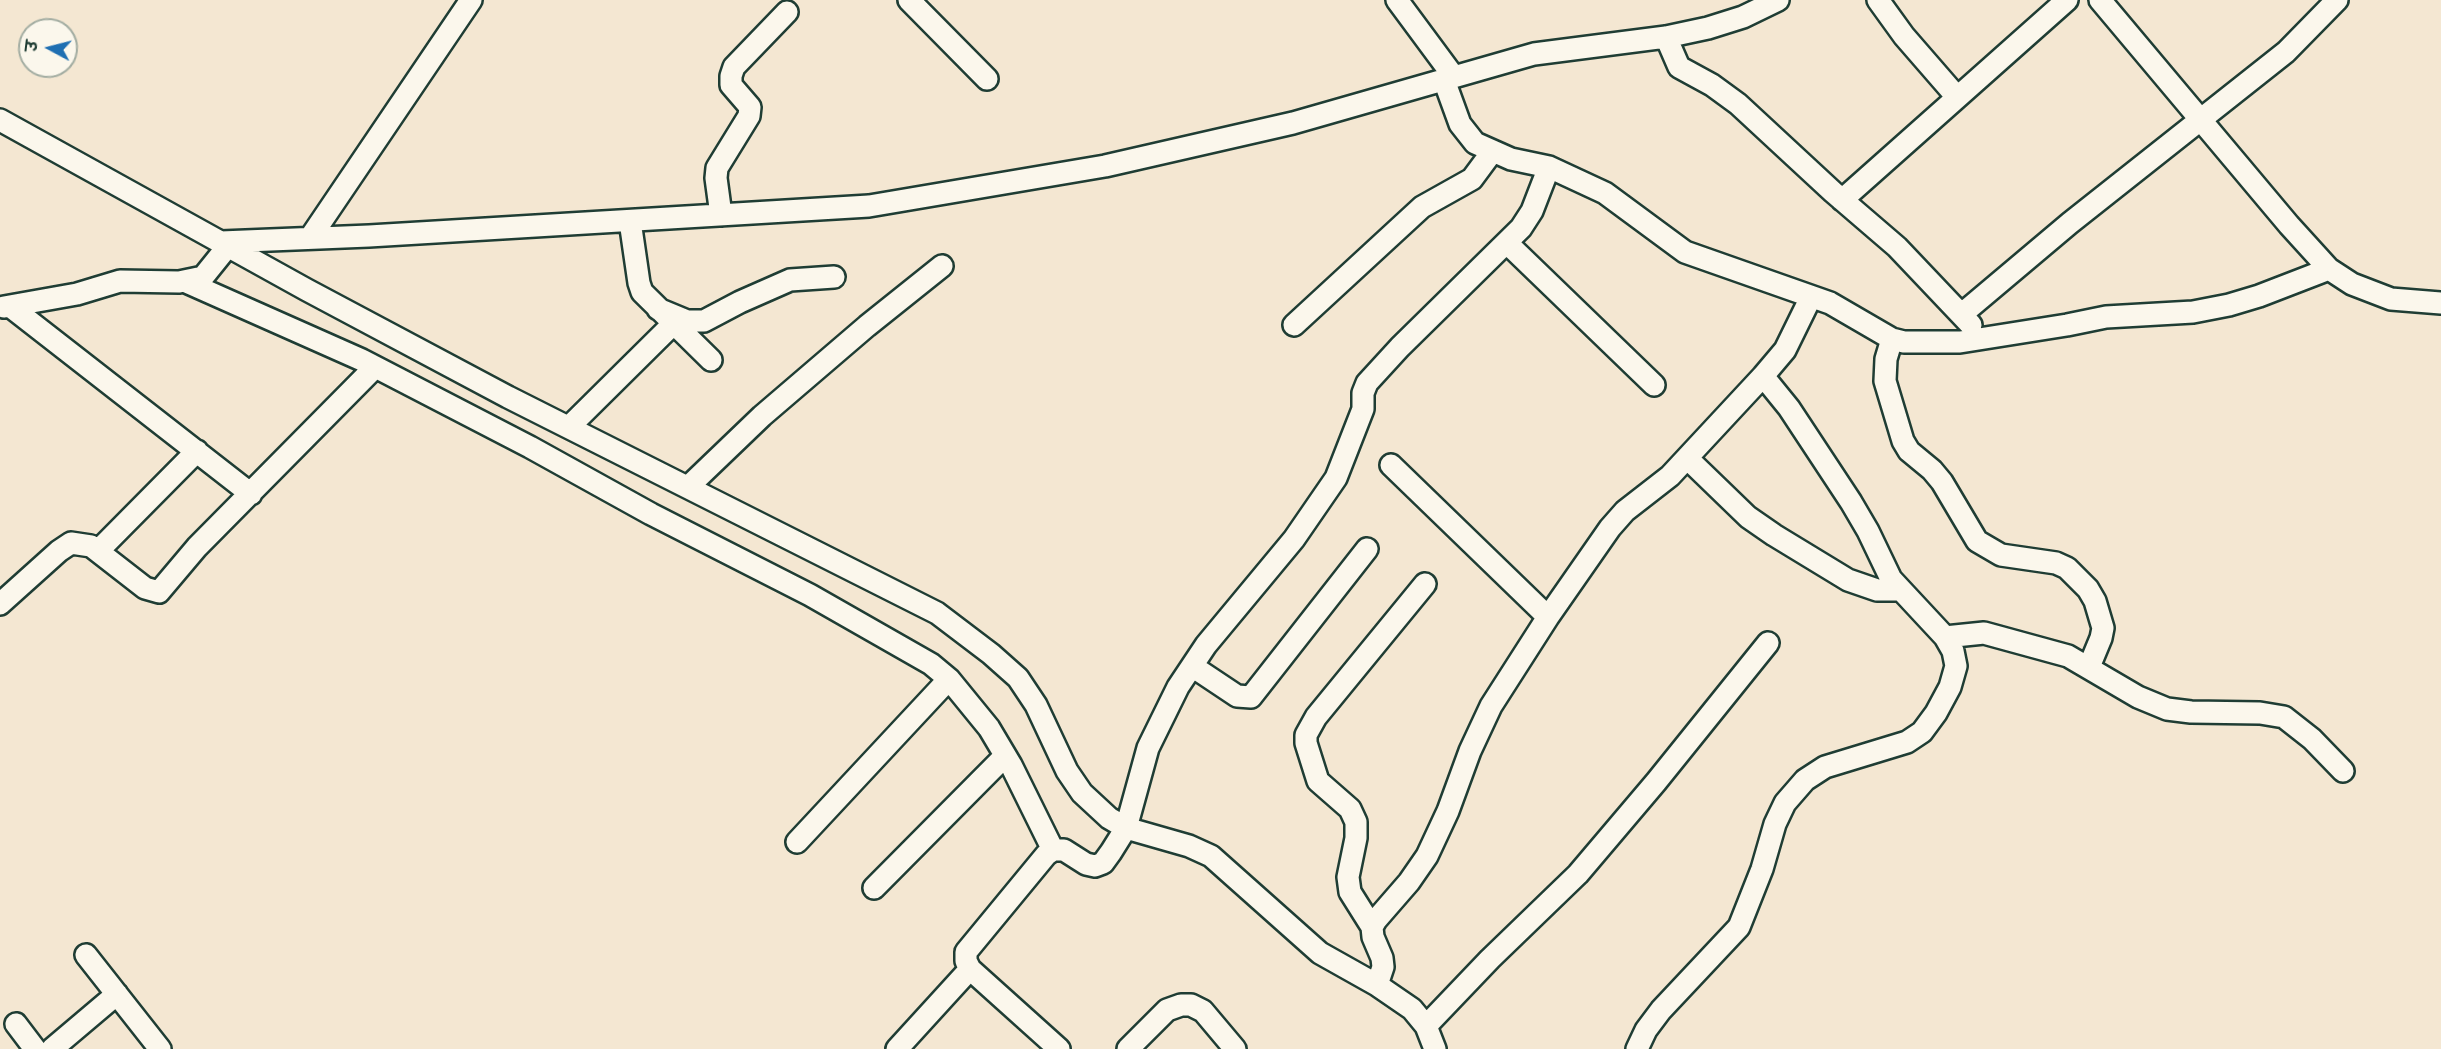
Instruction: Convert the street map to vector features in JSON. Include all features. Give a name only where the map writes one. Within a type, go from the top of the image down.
[{"type":"street","points":[[310,238],[471,0]]},
{"type":"street","points":[[909,0],[987,79]]},
{"type":"street","points":[[1397,0],[1449,79],[1460,124],[1475,143],[1511,159],[1549,167],[1605,193],[1685,252],[1830,303],[1892,339],[1922,344],[1960,342],[2106,317],[2193,312],[2229,305],[2329,269]]},
{"type":"street","points":[[194,279],[224,246],[310,238],[869,206],[1105,166],[1293,123],[1534,54],[1666,37],[1743,17],[1778,0]]},
{"type":"street","points":[[1878,0],[1904,36],[1957,97]]},
{"type":"street","points":[[1842,200],[2067,0]]},
{"type":"street","points":[[2100,0],[2289,225],[2329,269],[2352,284],[2391,299],[2441,303]]},
{"type":"street","points":[[1962,314],[2070,223],[2286,52],[2337,0]]},
{"type":"street","points":[[721,215],[716,178],[717,168],[749,116],[750,107],[731,85],[731,76],[734,67],[787,12]]},
{"type":"street","points":[[1666,37],[1679,67],[1729,96],[1842,200],[1897,247],[1962,314],[1980,339]]},
{"type":"street","points":[[0,120],[307,290],[569,427],[937,613],[991,654],[1018,678],[1036,705],[1067,771],[1082,793],[1109,818],[1119,839]]},
{"type":"street","points":[[1294,325],[1414,214],[1434,199],[1472,179],[1492,152]]},
{"type":"street","points":[[1059,1049],[970,969],[966,961],[966,952],[1046,855],[1053,850],[1064,850],[1086,864],[1095,866],[1103,863],[1119,839],[1148,748],[1178,687],[1206,645],[1294,539],[1336,477],[1363,409],[1363,393],[1367,383],[1407,339],[1521,228],[1532,211],[1549,167]]},
{"type":"street","points":[[630,221],[642,292],[711,360]]},
{"type":"street","points":[[1507,243],[1654,385]]},
{"type":"street","points":[[688,487],[762,416],[867,326],[942,266]]},
{"type":"street","points":[[666,316],[687,321],[704,321],[790,280],[834,277]]},
{"type":"street","points":[[5,307],[77,294],[120,281],[194,279],[375,367],[530,447],[651,514],[810,595],[931,664],[949,679],[982,720],[1005,756],[1053,850]]},
{"type":"street","points":[[1372,927],[1427,856],[1491,706],[1548,617],[1610,528],[1625,512],[1670,476],[1785,351],[1811,297]]},
{"type":"street","points":[[5,307],[197,451],[250,494]]},
{"type":"street","points":[[569,427],[666,316]]},
{"type":"street","points":[[1892,339],[1886,359],[1884,381],[1903,441],[1909,451],[1942,482],[1977,541],[2001,555],[2055,563],[2067,568],[2088,589],[2095,601],[2103,628],[2089,667]]},
{"type":"street","points":[[0,604],[59,550],[71,543],[91,546],[145,588],[159,592],[197,547],[375,367]]},
{"type":"street","points":[[1637,1049],[1646,1030],[1661,1010],[1738,927],[1756,886],[1775,824],[1785,803],[1804,780],[1825,767],[1906,742],[1922,732],[1936,713],[1950,687],[1956,666],[1953,651],[1945,637],[1891,579],[1869,531],[1851,502],[1789,408],[1763,376]]},
{"type":"street","points":[[98,551],[197,451]]},
{"type":"street","points":[[1687,458],[1748,517],[1774,535],[1861,586],[1877,590],[1899,590]]},
{"type":"street","points":[[1391,465],[1548,617]]},
{"type":"street","points":[[1192,666],[1237,696],[1251,697],[1367,549]]},
{"type":"street","points":[[1377,985],[1383,967],[1382,958],[1373,937],[1372,927],[1350,892],[1348,877],[1356,838],[1356,822],[1350,810],[1318,781],[1306,743],[1306,735],[1316,717],[1425,584]]},
{"type":"street","points":[[1945,637],[1984,633],[2067,656],[2138,697],[2167,709],[2191,712],[2260,713],[2284,717],[2312,739],[2343,771]]},
{"type":"street","points":[[1426,1026],[1490,959],[1578,874],[1768,643]]},
{"type":"street","points":[[797,842],[949,679]]},
{"type":"street","points":[[874,888],[1005,756]]},
{"type":"street","points":[[1119,839],[1190,846],[1211,856],[1320,953],[1377,985],[1412,1009],[1426,1026],[1436,1049]]},
{"type":"street","points":[[86,955],[160,1049]]},
{"type":"street","points":[[897,1049],[970,969]]},
{"type":"street","points":[[52,1049],[117,994]]},
{"type":"street","points":[[1128,1049],[1167,1010],[1181,1005],[1191,1005],[1203,1011],[1235,1049]]},
{"type":"street","points":[[16,1024],[35,1049]]}]
